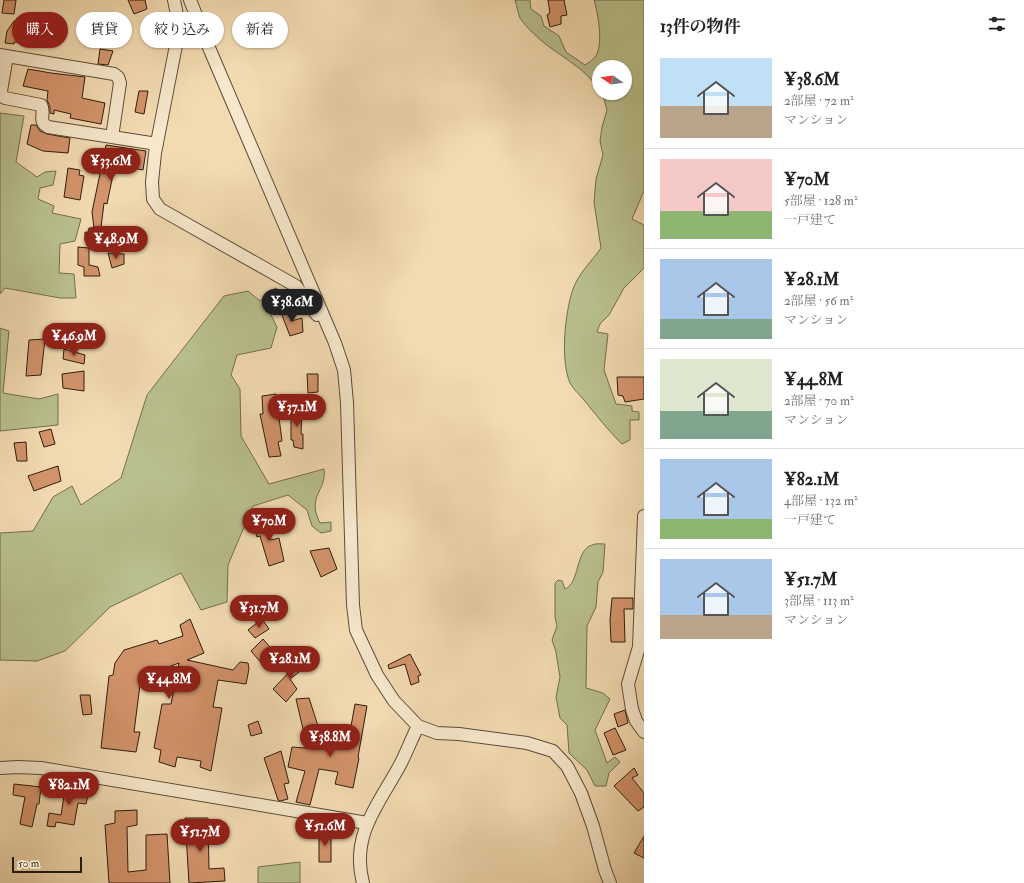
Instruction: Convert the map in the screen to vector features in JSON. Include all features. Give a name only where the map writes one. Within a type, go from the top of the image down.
[{"type":"street","points":[[174,0],[177,15],[178,35],[157,144],[152,182],[153,199],[160,209],[296,286],[313,308],[335,343]]},
{"type":"street","points":[[190,0],[335,343],[344,370],[347,403],[353,606],[356,630],[377,675],[394,701],[418,726],[437,733],[459,734],[527,743],[553,751],[567,766],[581,793],[593,826],[610,883]]},
{"type":"street","points":[[112,137],[120,82],[118,77],[114,74],[3,56],[2,96],[5,98],[41,105],[43,109],[41,120],[43,124],[48,127],[112,137],[157,144]]},
{"type":"street","points":[[644,516],[639,647],[628,684],[632,709],[636,721],[644,732]]},
{"type":"street","points":[[363,883],[360,872],[359,858],[367,823],[401,763],[418,726]]},
{"type":"street","points":[[0,768],[41,768],[367,823]]},
{"type":"green space","points":[[515,0],[530,0],[531,9],[541,16],[544,26],[559,36],[566,52],[585,65],[592,60],[592,81],[585,73],[540,40],[520,18]]},
{"type":"green space","points":[[594,0],[644,0],[644,191],[632,219],[644,225],[644,268],[624,288],[609,315],[600,324],[597,332],[608,334],[604,370],[616,404],[632,406],[632,411],[639,412],[639,420],[630,420],[630,440],[622,444],[571,385],[567,373],[564,349],[568,310],[575,283],[601,248],[594,202],[596,179],[603,155],[600,141],[607,110],[604,100],[632,100],[632,60],[592,60],[598,52],[600,38]]},
{"type":"green space","points":[[0,113],[24,116],[16,162],[37,177],[45,172],[56,171],[53,185],[40,188],[38,199],[54,206],[52,213],[81,219],[75,241],[60,244],[59,273],[74,274],[76,298],[60,298],[5,288],[0,294]]},
{"type":"green space","points":[[275,288],[281,291],[266,305],[277,327],[271,348],[237,355],[231,375],[240,389],[241,436],[269,484],[324,469],[323,483],[315,506],[316,514],[320,523],[331,522],[331,531],[321,533],[312,526],[307,510],[288,495],[253,506],[228,565],[227,602],[201,610],[181,573],[110,607],[65,651],[37,661],[0,660],[0,533],[33,531],[53,497],[72,486],[81,505],[121,478],[147,395],[224,296],[248,291],[260,301]]},
{"type":"green space","points":[[0,328],[9,331],[3,393],[39,399],[58,394],[58,425],[0,431]]},
{"type":"green space","points":[[595,544],[605,544],[603,572],[598,582],[596,607],[587,626],[586,688],[603,693],[610,699],[595,730],[607,763],[615,757],[620,762],[609,773],[606,786],[595,786],[587,770],[569,753],[567,725],[560,718],[556,697],[560,677],[556,652],[552,640],[557,626],[555,617],[555,583],[558,580],[562,581],[565,589],[570,586],[583,553],[587,548]]},
{"type":"green space","points":[[300,862],[300,883],[258,883],[258,867]]},
{"type":"building","points":[[4,0],[16,0],[14,12],[12,12],[12,14],[2,13]]},
{"type":"building","points":[[128,0],[145,0],[147,9],[134,14]]},
{"type":"building","points":[[548,0],[564,0],[567,15],[561,16],[561,24],[550,27],[547,15],[550,13]]},
{"type":"building","points":[[12,24],[12,44],[5,43],[7,31]]},
{"type":"building","points":[[100,49],[113,51],[108,65],[98,64]]},
{"type":"building","points":[[28,69],[85,77],[82,98],[105,103],[101,124],[70,118],[71,114],[54,110],[54,114],[50,113],[50,107],[47,100],[48,91],[23,86]]},
{"type":"building","points":[[139,91],[148,91],[144,114],[135,112]]},
{"type":"building","points":[[31,125],[36,125],[40,131],[47,134],[70,138],[68,153],[43,151],[27,144]]},
{"type":"building","points":[[106,145],[146,151],[143,170],[115,165],[107,204],[104,203],[99,244],[85,241],[85,232],[88,233],[89,228],[94,228],[92,212]]},
{"type":"building","points":[[68,168],[80,170],[79,175],[84,176],[80,200],[64,197]]},
{"type":"building","points":[[78,247],[89,248],[89,265],[98,267],[100,276],[84,276],[84,267],[78,265]]},
{"type":"building","points":[[108,253],[124,254],[124,264],[112,268]]},
{"type":"building","points":[[289,307],[291,321],[302,318],[303,332],[290,336],[280,310]]},
{"type":"building","points":[[45,339],[41,375],[26,376],[29,340]]},
{"type":"building","points":[[64,349],[85,355],[84,364],[63,359]]},
{"type":"building","points":[[84,371],[84,391],[63,388],[62,374]]},
{"type":"building","points":[[307,374],[318,374],[318,392],[308,393]]},
{"type":"building","points":[[617,377],[644,377],[644,399],[625,402],[623,396],[618,395]]},
{"type":"building","points":[[276,394],[282,441],[278,442],[281,456],[269,457],[260,414],[263,414],[262,396]]},
{"type":"building","points":[[291,408],[302,408],[301,434],[303,434],[303,449],[294,447],[293,440],[291,440]]},
{"type":"building","points":[[51,429],[55,444],[44,447],[39,432]]},
{"type":"building","points":[[26,442],[27,461],[17,461],[14,443]]},
{"type":"building","points":[[58,466],[61,481],[34,491],[28,476]]},
{"type":"building","points":[[266,516],[271,540],[279,538],[284,561],[269,566],[260,536],[257,537],[252,522]]},
{"type":"building","points":[[329,548],[337,569],[321,577],[310,551]]},
{"type":"building","points":[[612,598],[633,598],[633,609],[624,609],[625,642],[611,642],[610,620]]},
{"type":"building","points":[[190,619],[204,653],[187,660],[233,670],[240,662],[248,663],[249,669],[246,684],[218,680],[213,707],[222,708],[211,771],[200,767],[201,761],[177,757],[175,767],[159,762],[161,750],[154,748],[162,704],[171,704],[179,663],[141,677],[134,732],[140,732],[136,752],[101,748],[109,676],[113,675],[115,663],[124,650],[157,640],[159,644],[183,636],[180,625]]},
{"type":"building","points":[[262,619],[269,629],[255,638],[248,630]]},
{"type":"building","points":[[263,639],[275,653],[263,665],[251,651]]},
{"type":"building","points":[[410,654],[421,675],[418,676],[419,682],[411,685],[405,664],[389,669],[388,665]]},
{"type":"building","points":[[299,655],[308,665],[290,679],[297,689],[286,702],[273,689],[294,667],[290,663]]},
{"type":"building","points":[[80,695],[90,695],[92,714],[83,715]]},
{"type":"building","points":[[309,698],[318,726],[303,729],[296,699]]},
{"type":"building","points":[[355,704],[367,706],[353,788],[335,784],[338,772],[319,769],[310,805],[296,802],[305,771],[288,767],[292,747],[317,749],[320,738],[348,743]]},
{"type":"building","points":[[625,710],[628,723],[618,727],[614,714]]},
{"type":"building","points":[[258,721],[262,733],[251,736],[248,725]]},
{"type":"building","points":[[615,728],[626,750],[613,755],[604,733]]},
{"type":"building","points":[[281,751],[289,783],[284,784],[288,799],[280,801],[278,800],[264,758]]},
{"type":"building","points":[[634,768],[638,775],[632,778],[644,793],[644,807],[638,811],[614,786]]},
{"type":"building","points":[[66,783],[80,786],[79,793],[88,795],[86,804],[78,803],[74,825],[56,822],[55,827],[47,826],[49,813],[61,815]]},
{"type":"building","points":[[14,784],[41,787],[39,804],[37,804],[32,827],[20,824],[25,797],[13,795]]},
{"type":"building","points":[[137,810],[137,825],[127,827],[128,872],[146,870],[146,835],[167,834],[170,883],[109,883],[105,825],[115,823],[115,811]]},
{"type":"building","points":[[185,818],[208,818],[209,869],[224,868],[225,881],[189,883]]},
{"type":"building","points":[[319,831],[331,832],[331,862],[319,862]]},
{"type":"building","points":[[644,836],[644,858],[634,853]]}]
